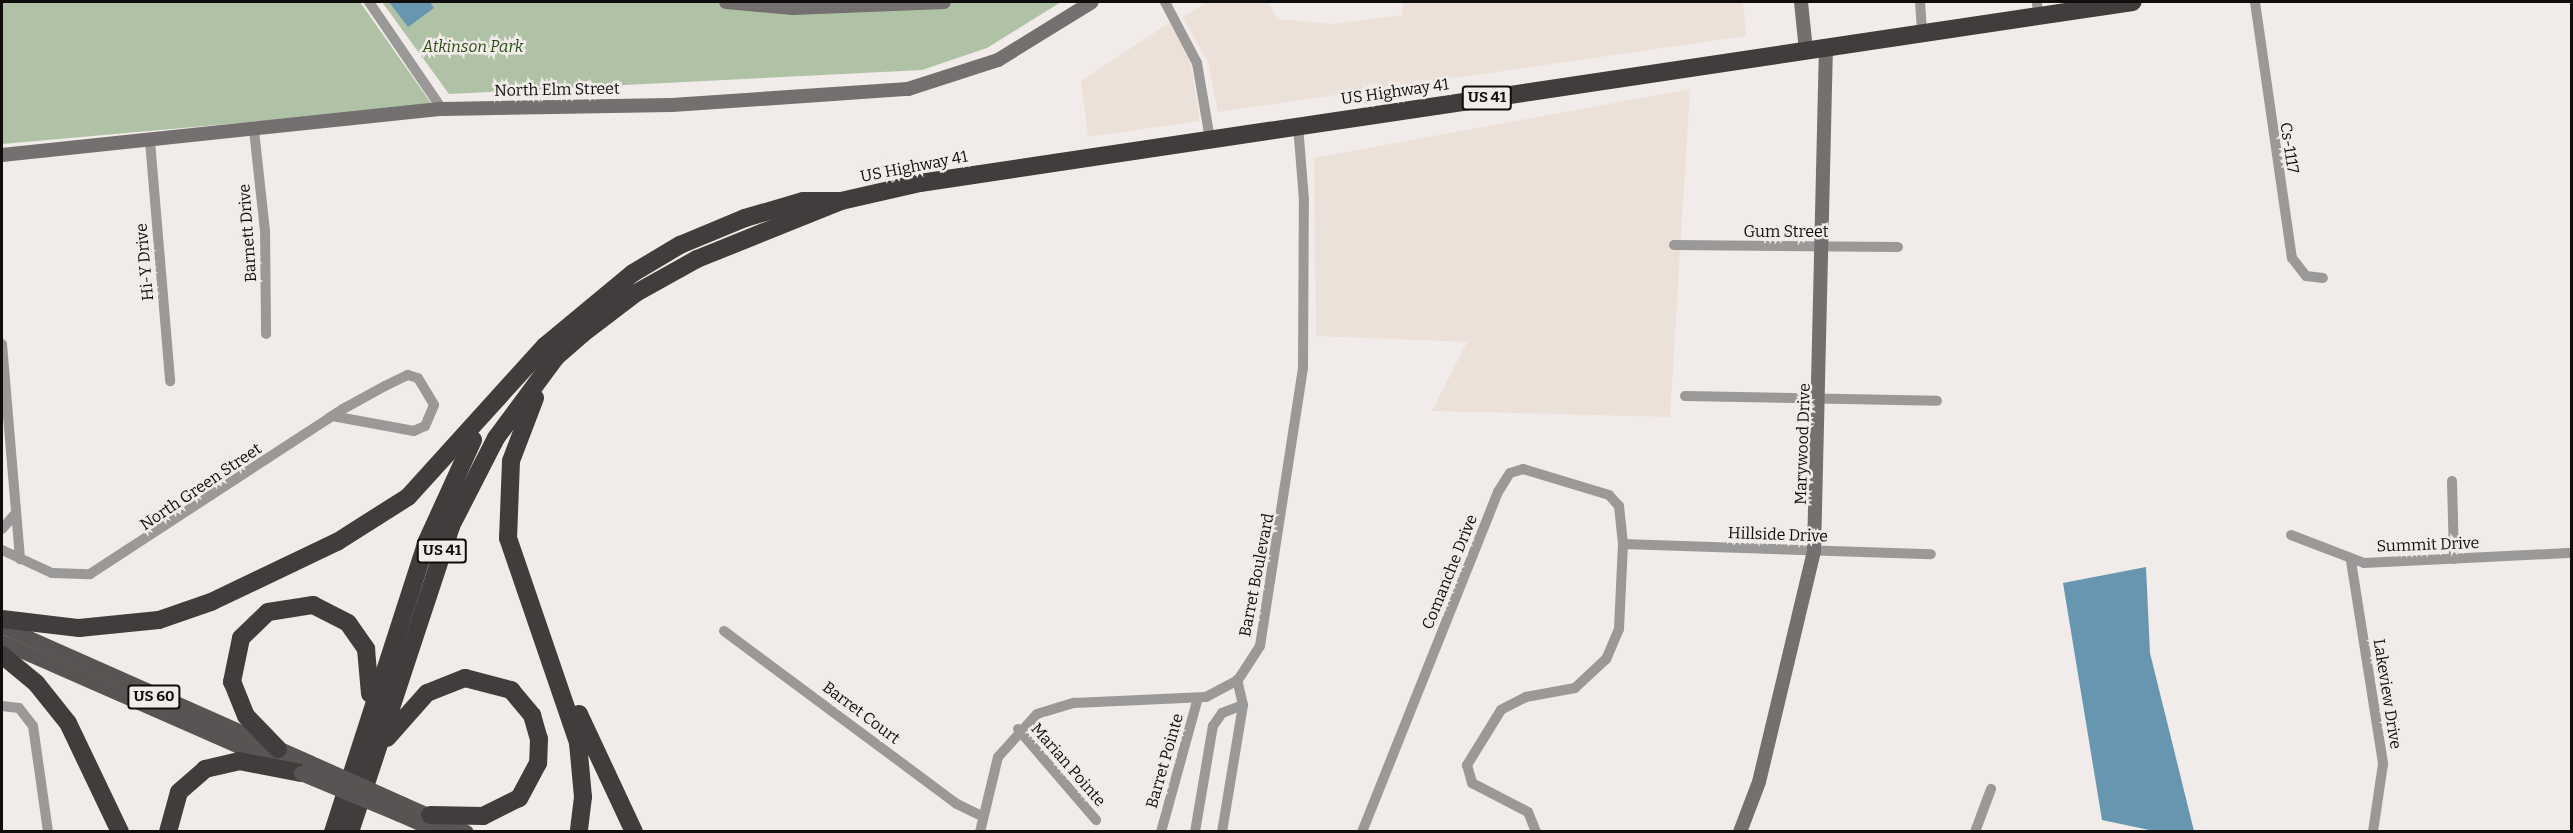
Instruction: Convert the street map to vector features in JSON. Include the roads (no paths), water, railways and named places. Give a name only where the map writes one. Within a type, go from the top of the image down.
[{"type":"highway","name":"US Highway 41","points":[[842,201],[920,183],[1922,33],[2037,9],[2133,2]]},
{"type":"highway","name":"US 41","points":[[350,831],[464,496],[496,438],[556,357],[661,278],[842,201]]},
{"type":"highway","name":"US 41","points":[[333,831],[437,513],[490,410],[591,302],[680,245],[781,206],[842,201]]},
{"type":"highway","points":[[556,357],[516,439],[507,487],[508,538],[578,743],[583,797],[579,831]]},
{"type":"highway","points":[[2,619],[52,627],[106,628],[159,620],[211,602],[385,514],[439,467],[490,410]]},
{"type":"highway","points":[[278,749],[242,710],[232,667],[250,626],[290,605],[335,613],[363,642],[372,681],[365,729]]},
{"type":"highway","points":[[532,611],[634,831]]},
{"type":"highway","points":[[2,655],[36,683],[68,723],[120,831]]},
{"type":"highway","points":[[371,766],[408,710],[441,685],[481,678],[511,690],[532,715],[539,738],[538,763],[528,786],[512,803],[490,814],[430,815]]},
{"type":"highway","points":[[168,831],[179,792],[205,769],[239,761],[305,768]]},
{"type":"highway","points":[[325,831],[342,803]]},
{"type":"main road","name":"US 60","points":[[2,626],[278,749],[305,768]]},
{"type":"main road","name":"US 60","points":[[2,642],[401,809],[440,831]]},
{"type":"main road","name":"US 60","points":[[401,809],[430,815],[466,831]]},
{"type":"street","points":[[369,2],[442,109]]},
{"type":"street","points":[[726,2],[793,8],[944,2]]},
{"type":"street","name":"North Elm Street","points":[[2,155],[442,109],[672,105],[908,89],[998,60],[1092,2]]},
{"type":"street","points":[[1165,2],[1197,63],[1210,139]]},
{"type":"street","points":[[1801,2],[1806,50]]},
{"type":"street","points":[[1920,2],[1922,33]]},
{"type":"street","name":"Cs-1117","points":[[2255,2],[2292,258],[2306,276],[2323,278]]},
{"type":"street","name":"Marywood Drive","points":[[1740,831],[1759,782],[1814,551],[1821,399],[1826,47]]},
{"type":"street","name":"Barret Boulevard","points":[[980,831],[994,767],[1018,729],[1060,705],[1198,698],[1237,680],[1254,659],[1268,618],[1300,410],[1304,200],[1298,126]]},
{"type":"street","name":"Barnett Drive","points":[[254,130],[265,231],[266,334]]},
{"type":"street","name":"Hi-Y Drive","points":[[150,141],[170,381]]},
{"type":"street","name":"Gum Street","points":[[1674,245],[1898,247]]},
{"type":"street","points":[[2,344],[20,559]]},
{"type":"street","name":"North Green Street","points":[[2,550],[67,576],[95,572],[332,416],[408,375],[432,393],[434,405],[425,426],[401,432],[332,416]]},
{"type":"street","points":[[1685,396],[1937,401]]},
{"type":"street","name":"Comanche Drive","points":[[1362,831],[1505,478],[1516,470],[1531,469],[1602,490],[1619,506],[1623,544],[1619,629],[1606,659],[1575,688],[1526,697],[1501,710],[1467,765],[1472,783],[1528,812],[1536,831]]},
{"type":"street","points":[[2452,481],[2454,559]]},
{"type":"street","points":[[2,529],[16,513]]},
{"type":"street","name":"Summit Drive","points":[[2291,535],[2351,561],[2571,553]]},
{"type":"street","name":"Hillside Drive","points":[[1623,544],[1931,554]]},
{"type":"street","name":"Lakeview Drive","points":[[2351,561],[2383,764],[2373,831]]},
{"type":"street","name":"Barret Court","points":[[724,631],[957,804],[982,816]]},
{"type":"street","points":[[1222,831],[1243,705],[1237,680]]},
{"type":"street","name":"Barret Pointe","points":[[1161,831],[1198,698]]},
{"type":"street","points":[[1195,831],[1213,726],[1222,713],[1243,705]]},
{"type":"street","points":[[2,706],[26,713],[37,745],[48,831]]},
{"type":"street","name":"Marian Pointe","points":[[1018,729],[1096,820]]},
{"type":"street","points":[[1975,831],[1991,789]]},
{"type":"water","points":[[389,2],[430,2],[434,8],[408,27]]},
{"type":"water","points":[[2146,567],[2150,653],[2194,831],[2154,831],[2102,820],[2063,583]]},
{"type":"park label","name":"Atkinson Park","points":[[473,47]]}]
